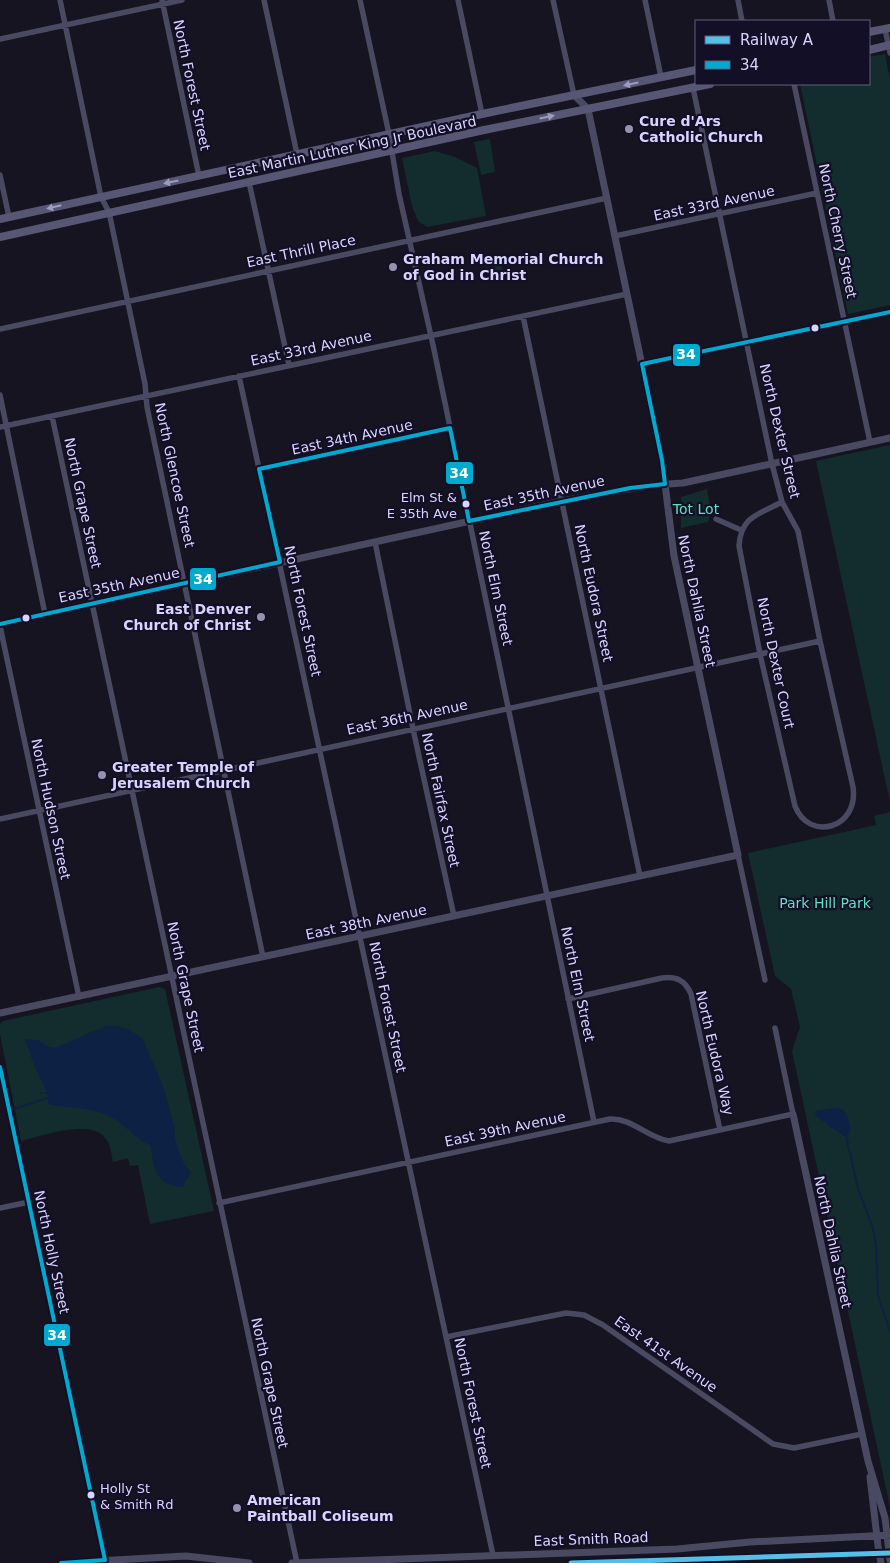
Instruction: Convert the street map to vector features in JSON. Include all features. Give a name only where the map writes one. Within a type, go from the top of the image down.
[{"type":"main road","points":[[870,32],[887,28]]},
{"type":"main road","points":[[870,50],[889,48]]},
{"type":"main road","name":"East Martin Luther King Jr Boulevard","points":[[0,219],[574,95],[661,74],[695,70]]},
{"type":"main road","name":"East Martin Luther King Jr Boulevard","points":[[0,237],[391,151],[706,85]]},
{"type":"street","name":"North Glencoe Street","points":[[60,0],[101,196],[109,212],[145,384],[147,407],[263,957]]},
{"type":"street","points":[[0,39],[162,2],[182,0]]},
{"type":"street","points":[[264,0],[297,154]]},
{"type":"street","name":"North Elm Street","points":[[360,0],[594,1122]]},
{"type":"street","points":[[458,0],[482,114]]},
{"type":"street","points":[[554,0],[574,95],[588,109]]},
{"type":"street","points":[[645,0],[661,74]]},
{"type":"street","points":[[738,0],[742,20]]},
{"type":"street","points":[[829,0],[833,20]]},
{"type":"street","name":"North Forest Street","points":[[162,2],[199,176]]},
{"type":"street","points":[[887,28],[889,48]]},
{"type":"street","name":"North Cherry Street","points":[[794,85],[870,442]]},
{"type":"street","name":"North Dexter Street","points":[[693,88],[772,464],[782,502],[798,531],[854,798],[853,805],[847,816],[837,824],[830,826]]},
{"type":"street","name":"North Dahlia Street","points":[[588,109],[662,460],[672,547],[765,980]]},
{"type":"street","points":[[0,175],[9,217]]},
{"type":"street","points":[[249,182],[289,365]]},
{"type":"street","name":"East 33rd Avenue","points":[[615,236],[817,193]]},
{"type":"street","name":"East Thrill Place","points":[[0,329],[409,241],[606,195]]},
{"type":"street","name":"East 33rd Avenue","points":[[3,427],[627,294]]},
{"type":"street","points":[[642,364],[890,312]]},
{"type":"street","name":"North Eudora Street","points":[[523,316],[640,876]]},
{"type":"street","name":"North Forest Street","points":[[239,376],[493,1555]]},
{"type":"street","points":[[0,395],[3,427],[45,614]]},
{"type":"street","name":"North Grape Street","points":[[52,416],[297,1563]]},
{"type":"street","name":"East 34th Avenue","points":[[260,470],[450,428]]},
{"type":"street","name":"East 35th Avenue","points":[[0,625],[562,501],[630,488],[682,482],[890,438]]},
{"type":"street","points":[[716,519],[741,530],[750,519],[782,502]]},
{"type":"street","name":"North Dexter Court","points":[[741,530],[739,546],[760,654],[797,812],[810,824],[821,827],[830,826]]},
{"type":"street","name":"North Fairfax Street","points":[[375,542],[454,916]]},
{"type":"street","name":"North Hudson Street","points":[[0,625],[79,997]]},
{"type":"street","name":"East 36th Avenue","points":[[0,819],[820,641]]},
{"type":"street","name":"East 38th Avenue","points":[[0,1013],[738,855]]},
{"type":"street","name":"North Eudora Way","points":[[568,999],[662,978],[675,978],[685,983],[691,994],[720,1130]]},
{"type":"street","name":"North Dahlia Street","points":[[775,1028],[868,1461],[880,1499],[888,1535],[890,1560]]},
{"type":"street","name":"North Holly Street","points":[[0,1067],[105,1562]]},
{"type":"street","name":"East 39th Avenue","points":[[219,1203],[594,1122],[622,1120],[654,1137],[669,1141],[793,1114]]},
{"type":"street","points":[[0,1208],[29,1202]]},
{"type":"street","name":"East 41st Avenue","points":[[446,1337],[549,1315],[574,1313],[591,1318],[603,1325],[773,1444],[794,1448],[862,1434]]},
{"type":"street","name":"North Dahlia Street","points":[[868,1461],[881,1563]]},
{"type":"street","name":"East Smith Road","points":[[292,1563],[677,1549],[755,1542],[888,1535]]},
{"type":"street","points":[[61,1563],[186,1556],[249,1563]]},
{"type":"green space","points":[[885,54],[890,79],[890,305],[848,314],[800,85],[870,85],[870,57]]},
{"type":"green space","points":[[490,139],[495,172],[481,175],[474,142]]},
{"type":"green space","points":[[435,151],[455,157],[477,168],[486,216],[427,227],[418,221],[412,206],[402,158]]},
{"type":"green space","points":[[501,264],[503,274],[488,277],[486,268]]},
{"type":"green space","points":[[890,445],[890,802],[816,461]]},
{"type":"green space","name":"Tot Lot","points":[[707,489],[711,512],[708,522],[681,528],[681,497]]},
{"type":"green space","name":"Park Hill Park","points":[[890,812],[890,1507],[792,1051],[800,1027],[791,989],[775,976],[748,853],[876,825],[874,816]]},
{"type":"green space","points":[[159,987],[165,989],[214,1211],[150,1224],[138,1165],[130,1166],[128,1158],[113,1162],[109,1144],[99,1133],[79,1129],[66,1130],[21,1141],[0,1034],[0,1024],[3,1021]]},
{"type":"water","points":[[108,1026],[128,1029],[143,1039],[164,1089],[175,1130],[175,1140],[180,1154],[184,1164],[191,1173],[185,1181],[185,1185],[181,1187],[173,1186],[161,1179],[155,1168],[151,1146],[115,1119],[87,1109],[48,1104],[46,1090],[24,1039],[38,1040],[49,1047],[56,1048]]},
{"type":"water","points":[[834,1108],[842,1110],[848,1118],[851,1129],[848,1135],[843,1136],[816,1116],[815,1111]]},
{"type":"waterway","points":[[41,1093],[47,1093]]},
{"type":"waterway","points":[[14,1109],[50,1097]]},
{"type":"waterway","points":[[846,1136],[858,1189],[873,1228],[876,1246],[878,1296],[890,1331]]},
{"type":"rail line","name":"A","points":[[571,1563],[890,1553]]},
{"type":"transit line","name":"34","points":[[0,624],[280,562],[259,469],[450,428],[469,521],[630,488],[665,484],[662,460],[642,364],[890,312]]},
{"type":"transit line","name":"34","points":[[0,1067],[105,1560],[61,1563]]},
{"type":"place","name":"Cure d'Ars Catholic Church","points":[[629,129]]},
{"type":"place","name":"Graham Memorial Church of God in Christ","points":[[393,267]]},
{"type":"place","name":"Elm St & E 35th Ave","points":[[466,504]]},
{"type":"place","name":"East Denver Church of Christ","points":[[261,617]]},
{"type":"place","name":"Greater Temple of Jerusalem Church","points":[[102,775]]},
{"type":"place","name":"Holly St & Smith Rd","points":[[91,1495]]},
{"type":"place","name":"American Paintball Coliseum","points":[[237,1508]]}]
